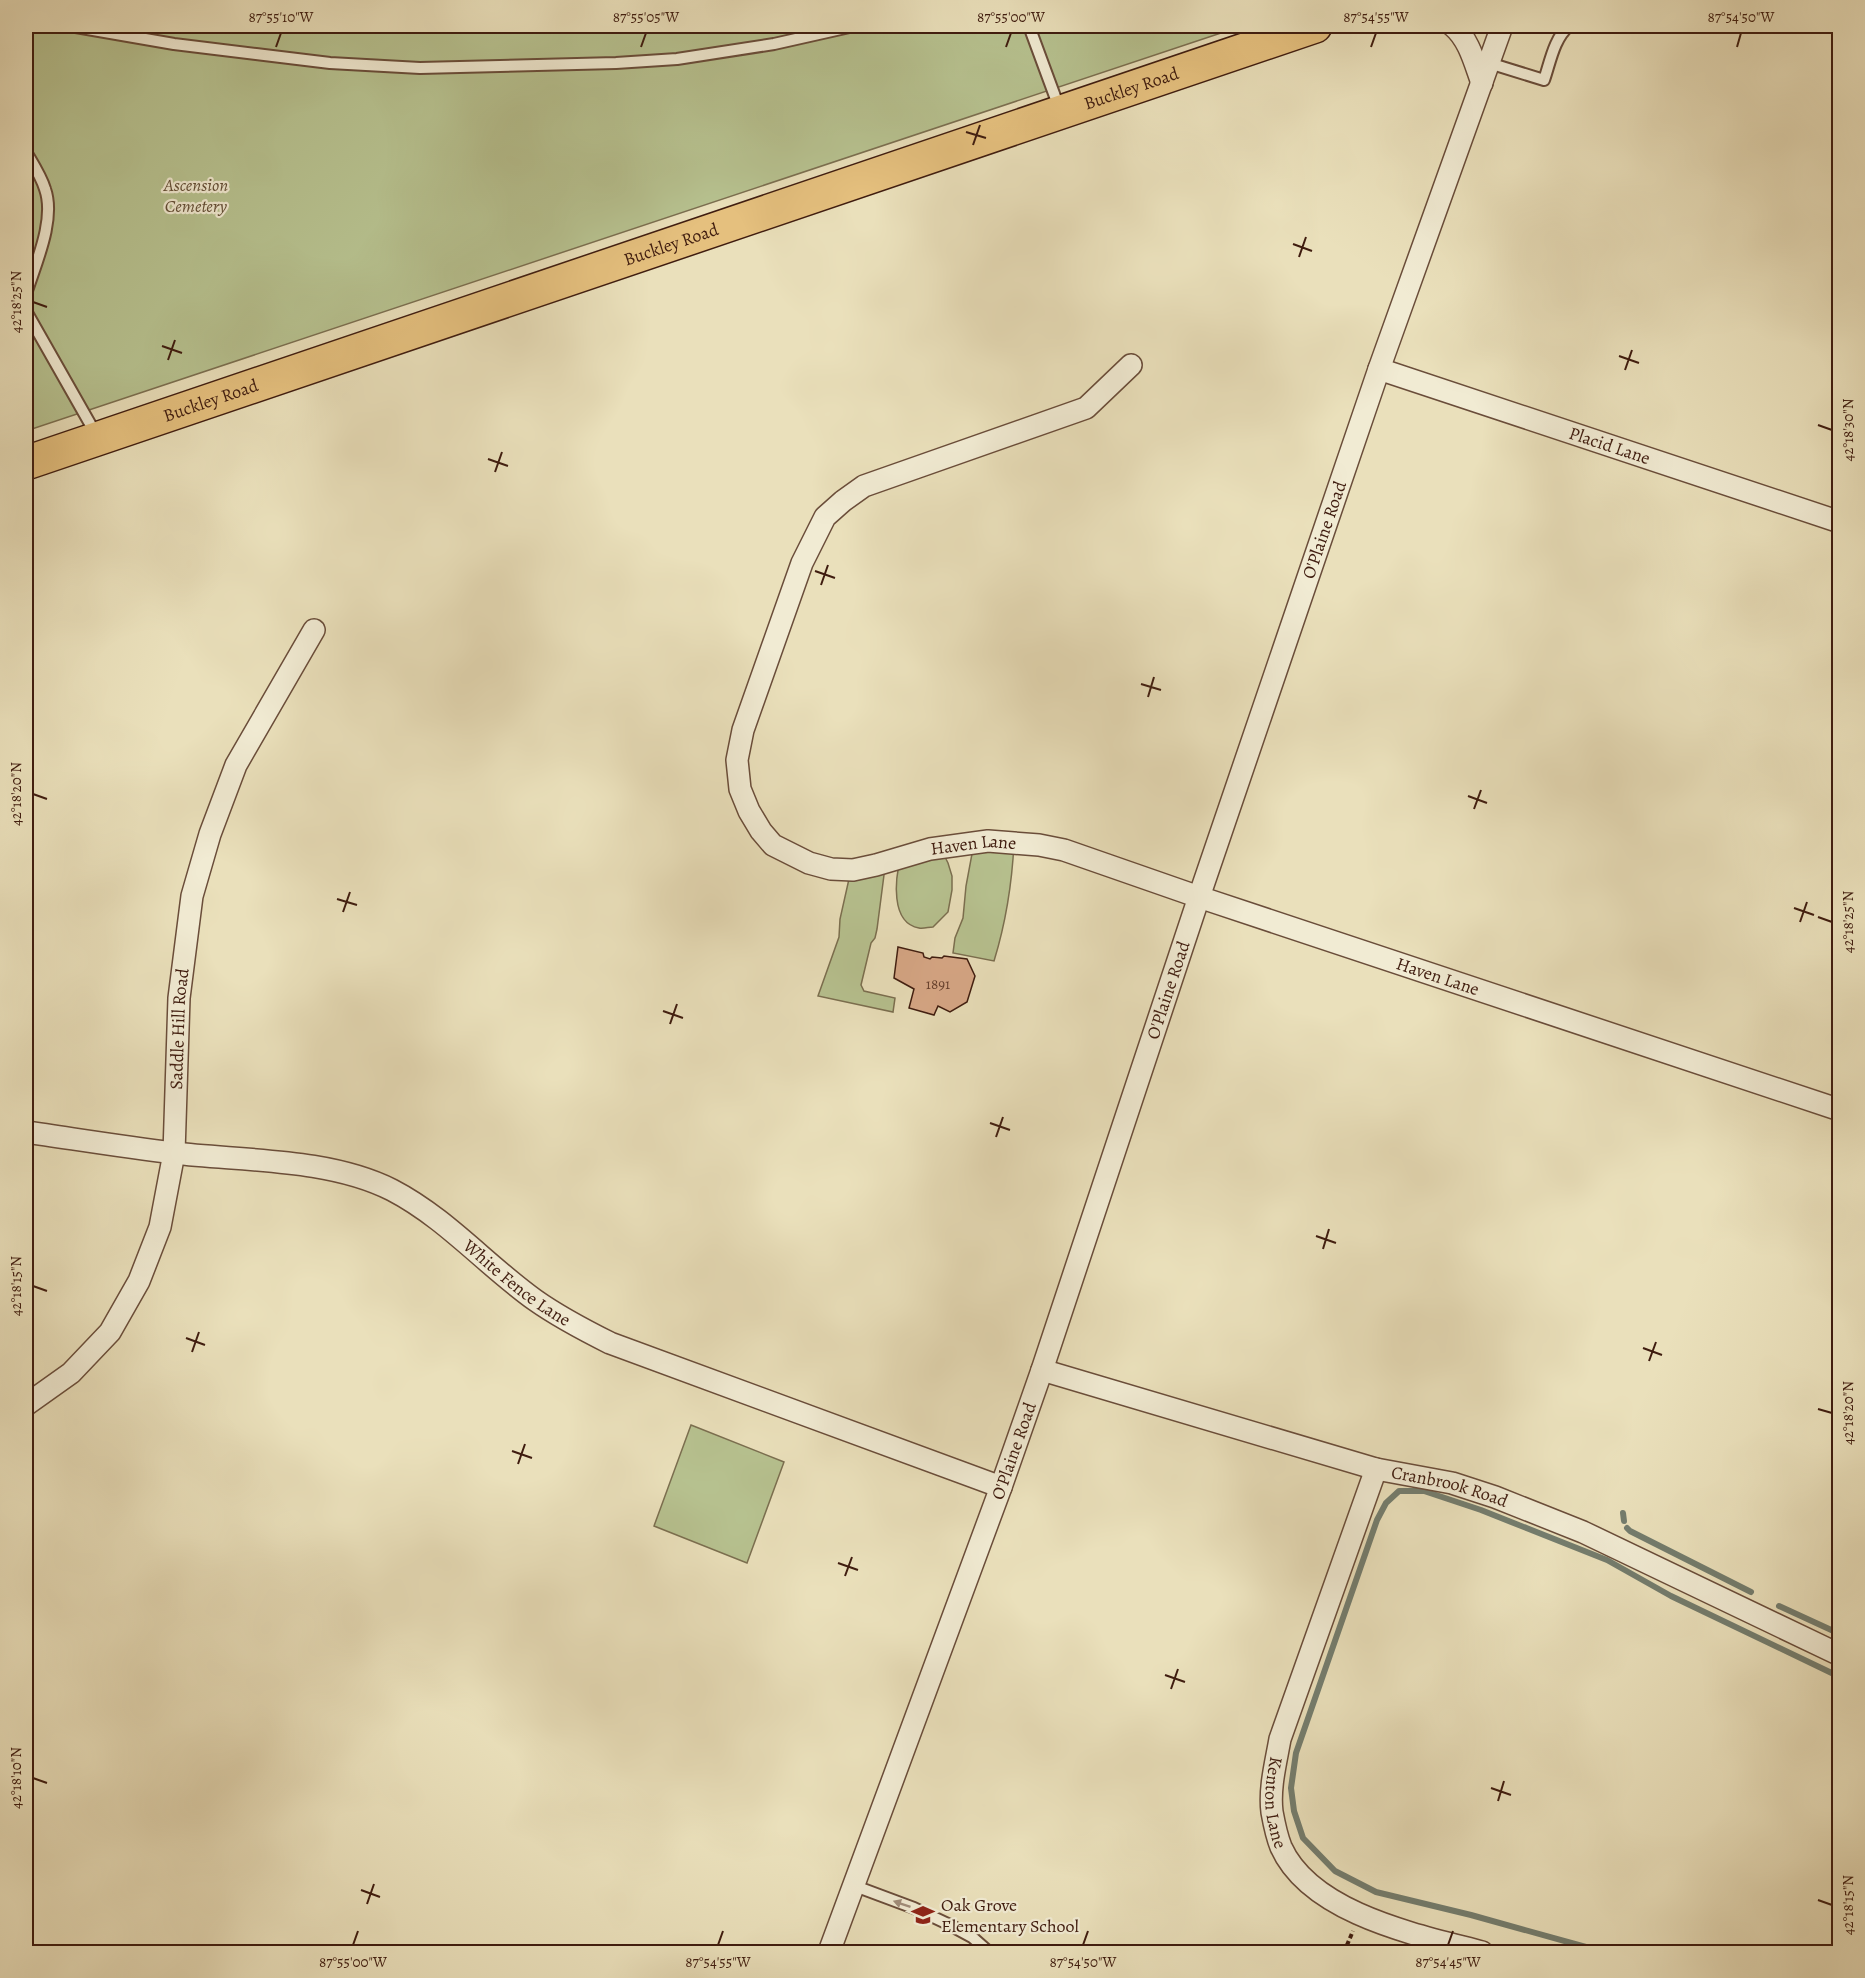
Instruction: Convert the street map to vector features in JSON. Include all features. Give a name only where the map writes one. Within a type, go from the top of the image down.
[{"type":"main road","name":"Buckley Road","points":[[26,463],[1315,26]]},
{"type":"street","points":[[1453,26],[1458,29],[1471,52],[1482,83]]},
{"type":"street","name":"O'Plaine Road","points":[[830,1953],[1042,1370],[1199,897],[1379,369],[1502,26]]},
{"type":"street","name":"Haven Lane","points":[[1131,365],[1086,408],[864,486],[825,517],[802,563],[743,730],[737,760],[741,789],[755,821],[773,845],[809,863],[831,869],[853,870],[930,849],[988,841],[1039,845],[1064,850],[1839,1110]]},
{"type":"street","name":"Placid Lane","points":[[1379,369],[1839,522]]},
{"type":"street","name":"Saddle Hill Road","points":[[26,1405],[71,1373],[110,1332],[139,1281],[160,1227],[174,1153],[179,998],[192,896],[210,834],[236,765],[314,630]]},
{"type":"street","name":"White Fence Lane","points":[[26,1132],[174,1153],[293,1163],[349,1174],[390,1189],[424,1209],[535,1300],[573,1325],[610,1343],[1001,1487]]},
{"type":"street","name":"Cranbrook Road","points":[[1042,1370],[1376,1469],[1452,1483],[1495,1497],[1583,1532],[1839,1655]]},
{"type":"street","name":"Kenton Lane","points":[[1376,1469],[1280,1739],[1274,1775],[1272,1810],[1281,1847],[1301,1877],[1328,1898],[1364,1917],[1482,1953]]},
{"type":"lane","points":[[70,26],[174,44],[330,63],[420,68],[616,63],[677,58],[774,44],[854,26]]},
{"type":"lane","points":[[1029,26],[1061,113]]},
{"type":"lane","points":[[1489,63],[1544,80],[1556,45],[1569,26]]},
{"type":"lane","points":[[26,152],[46,191],[48,213],[45,233],[26,294]]},
{"type":"lane","points":[[26,311],[99,438]]},
{"type":"lane","points":[[855,1886],[914,1908],[948,1924],[972,1937],[989,1953]]},
{"type":"green space","name":"Ascension Cemetery","points":[[26,26],[1242,26],[26,431]]},
{"type":"green space","points":[[974,843],[1014,843],[1008,903],[994,961],[953,953],[955,938],[963,918]]},
{"type":"green space","points":[[940,847],[952,876],[948,912],[933,927],[919,928],[903,918],[899,909],[896,887],[901,857]]},
{"type":"green space","points":[[878,866],[884,875],[877,929],[871,943],[861,985],[864,991],[895,998],[893,1012],[818,996],[839,937],[840,919],[851,870]]},
{"type":"green space","points":[[691,1425],[784,1462],[747,1563],[654,1526]]},
{"type":"building","points":[[898,947],[923,953],[924,957],[930,959],[944,956],[967,959],[975,976],[967,1002],[950,1012],[938,1006],[934,1015],[909,1008],[914,989],[894,978]]},
{"type":"waterway","points":[[1604,1952],[1471,1915],[1376,1892],[1335,1871],[1303,1838],[1294,1811],[1291,1788],[1296,1753],[1377,1520],[1386,1503],[1399,1491],[1424,1491],[1481,1510],[1607,1560],[1671,1596],[1840,1677]]},
{"type":"waterway","points":[[1623,1513],[1624,1521]]},
{"type":"waterway","points":[[1627,1528],[1751,1592]]},
{"type":"waterway","points":[[1779,1606],[1840,1634]]},
{"type":"place","name":"Oak Grove Elementary School","points":[[923,1915]]}]
